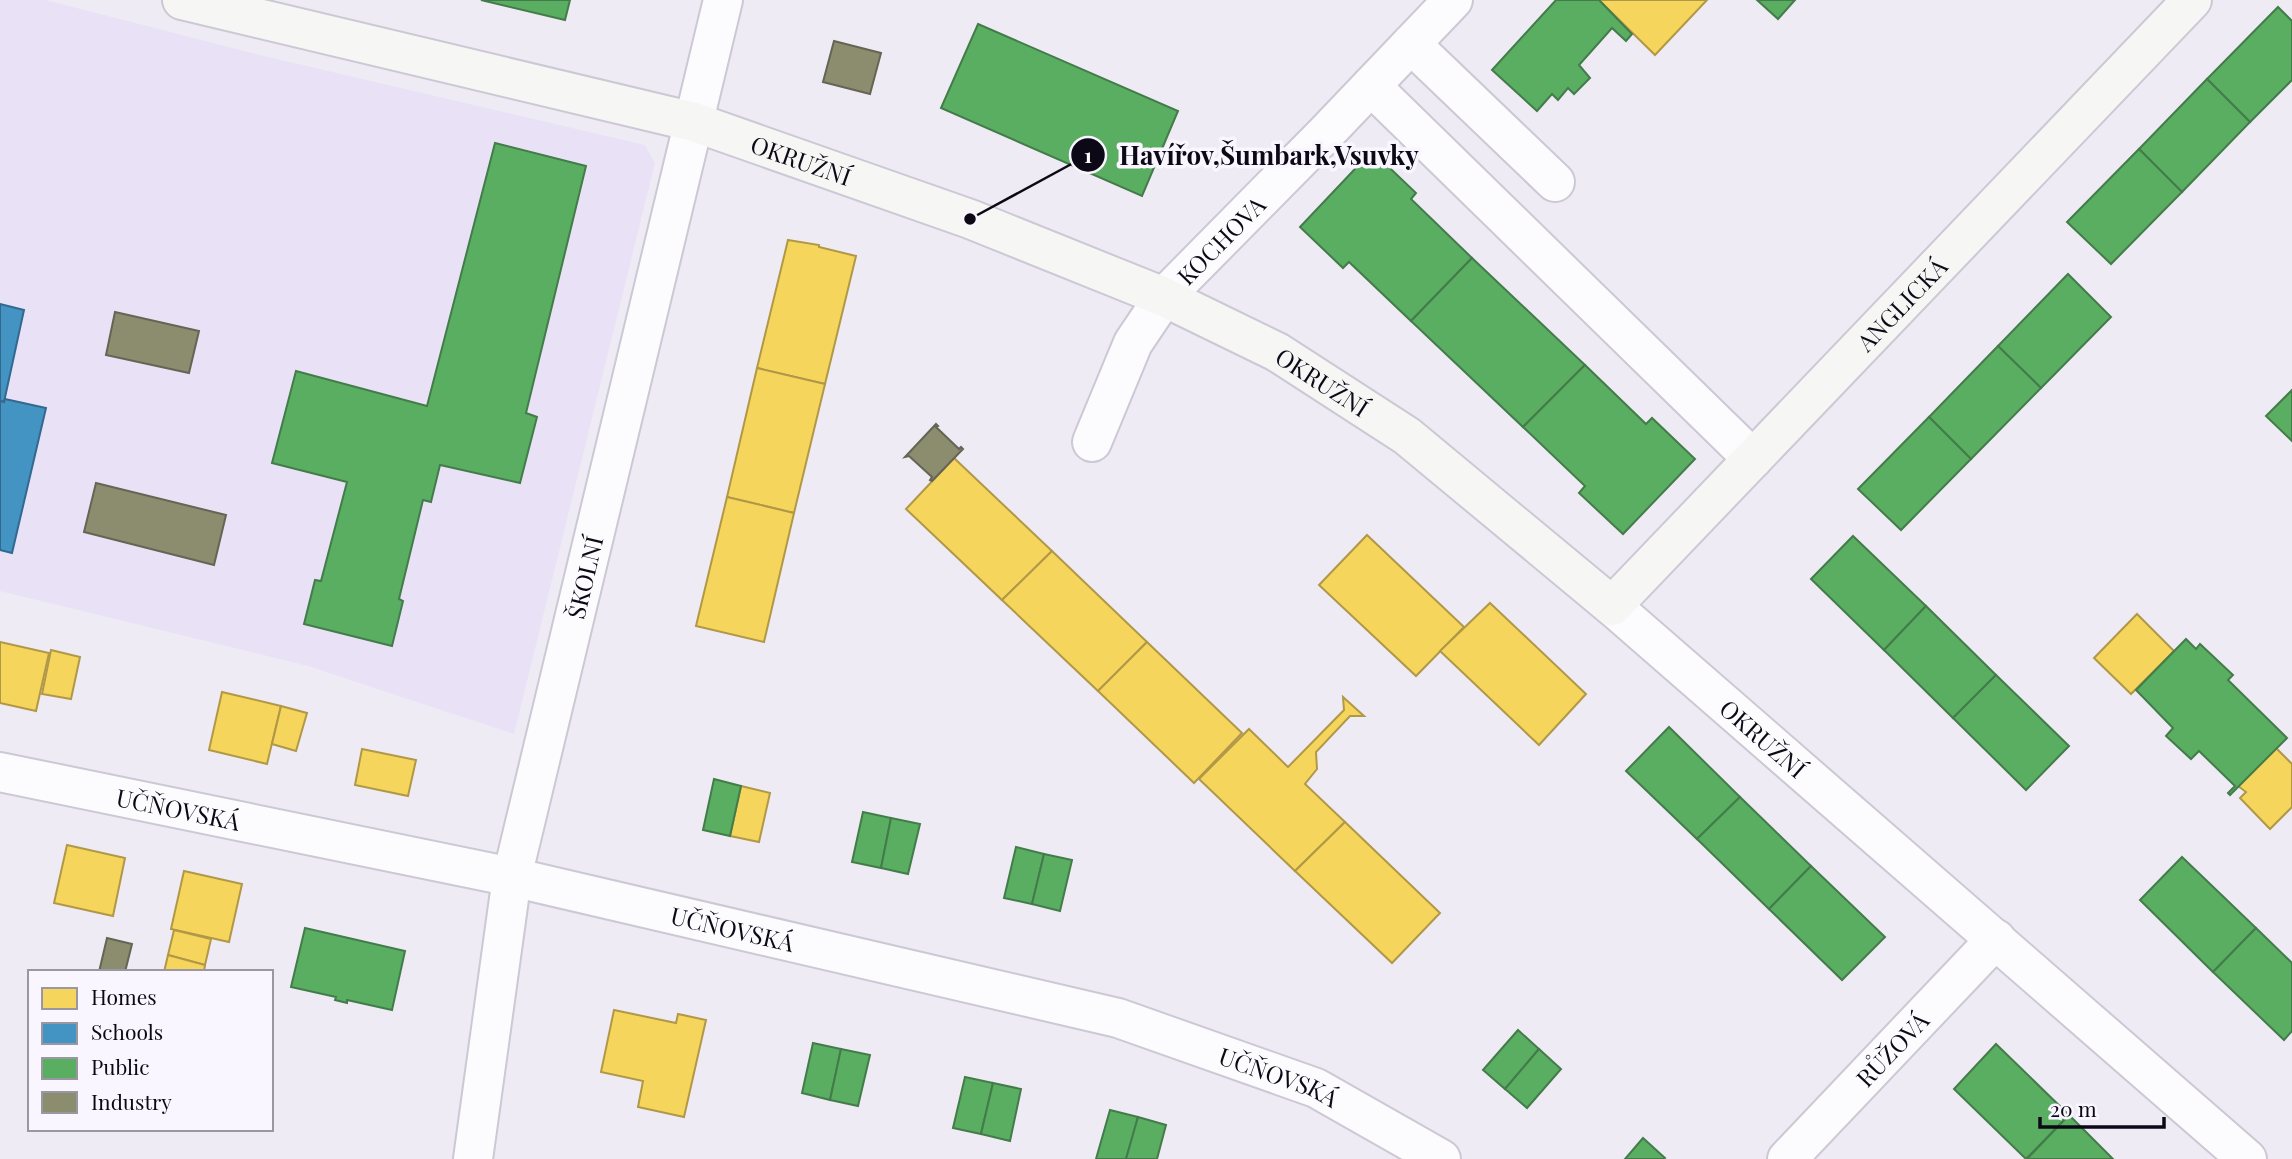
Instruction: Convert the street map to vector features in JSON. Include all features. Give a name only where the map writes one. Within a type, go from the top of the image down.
[{"type":"street","name":"OKRUŽNÍ","points":[[182,0],[694,122],[970,219],[1164,297],[1276,352],[1407,436],[1612,606],[2247,1159]]},
{"type":"street","name":"ŠKOLNÍ","points":[[473,1159],[512,877],[723,0]]},
{"type":"street","name":"KOCHOVA","points":[[1092,442],[1133,343],[1164,297],[1453,0]]},
{"type":"street","name":"ANGLICKÁ","points":[[1612,606],[2192,0]]},
{"type":"street","points":[[1411,44],[1555,183]]},
{"type":"street","points":[[1371,86],[1753,459]]},
{"type":"street","name":"UČŇOVSKÁ","points":[[0,772],[512,877],[1118,1018],[1316,1088],[1441,1159]]},
{"type":"street","name":"RŮŽOVÁ","points":[[1787,1159],[1996,939]]},
{"type":"shaded area","points":[[0,0],[46,0],[264,56],[645,145],[655,163],[514,734],[308,666],[0,591]]},
{"type":"building: Homes","points":[[1599,0],[1707,0],[1655,55]]},
{"type":"building: Homes","points":[[788,240],[819,245],[856,256],[825,384],[757,368]]},
{"type":"building: Homes","points":[[757,368],[825,384],[794,513],[727,497]]},
{"type":"building: Homes","points":[[954,458],[1052,551],[1002,600],[906,509]]},
{"type":"building: Homes","points":[[727,497],[794,513],[764,642],[696,626]]},
{"type":"building: Homes","points":[[1367,535],[1464,627],[1416,676],[1319,585]]},
{"type":"building: Homes","points":[[1052,551],[1147,642],[1098,691],[1002,600]]},
{"type":"building: Homes","points":[[1490,603],[1586,694],[1539,745],[1440,651]]},
{"type":"building: Homes","points":[[2137,614],[2174,651],[2131,694],[2094,658]]},
{"type":"building: Homes","points":[[0,642],[49,653],[36,711],[0,703]]},
{"type":"building: Homes","points":[[1147,642],[1242,733],[1194,783],[1098,691]]},
{"type":"building: Homes","points":[[51,650],[80,657],[71,699],[42,694]]},
{"type":"building: Homes","points":[[222,692],[281,706],[267,764],[209,750]]},
{"type":"building: Homes","points":[[1343,697],[1364,716],[1350,716],[1316,752],[1317,769],[1305,784],[1345,822],[1295,871],[1199,779],[1249,729],[1288,767],[1344,710]]},
{"type":"building: Homes","points":[[281,706],[307,713],[296,751],[272,744]]},
{"type":"building: Homes","points":[[2276,748],[2292,764],[2292,807],[2270,829],[2240,798],[2246,792],[2238,786]]},
{"type":"building: Homes","points":[[362,749],[416,760],[408,796],[355,785]]},
{"type":"building: Homes","points":[[741,786],[770,793],[759,842],[730,836]]},
{"type":"building: Homes","points":[[1345,822],[1440,913],[1392,963],[1295,871]]},
{"type":"building: Homes","points":[[67,845],[125,858],[113,916],[54,903]]},
{"type":"building: Homes","points":[[184,871],[242,884],[229,942],[171,929]]},
{"type":"building: Homes","points":[[174,930],[211,939],[205,965],[168,955]]},
{"type":"building: Homes","points":[[168,955],[205,965],[204,970],[164,970]]},
{"type":"building: Homes","points":[[614,1010],[676,1023],[678,1014],[706,1020],[684,1117],[638,1107],[643,1081],[601,1072]]},
{"type":"building: Schools","points":[[0,304],[24,310],[4,402],[0,401]]},
{"type":"building: Schools","points":[[5,399],[46,408],[12,553],[0,550],[0,401],[4,402]]},
{"type":"building: Public","points":[[481,0],[570,0],[565,20]]},
{"type":"building: Public","points":[[1556,0],[1599,0],[1632,34],[1626,41],[1612,28],[1579,65],[1590,78],[1574,94],[1568,88],[1558,100],[1552,94],[1537,111],[1492,70]]},
{"type":"building: Public","points":[[1757,0],[1795,0],[1778,19]]},
{"type":"building: Public","points":[[2278,7],[2292,21],[2292,80],[2250,122],[2207,79]]},
{"type":"building: Public","points":[[978,24],[1178,111],[1142,196],[941,108]]},
{"type":"building: Public","points":[[2207,79],[2250,122],[2182,192],[2139,149]]},
{"type":"building: Public","points":[[495,143],[586,166],[526,413],[537,417],[520,483],[440,465],[431,502],[423,500],[399,599],[403,601],[392,646],[304,624],[315,580],[321,581],[347,482],[272,463],[296,371],[427,406]]},
{"type":"building: Public","points":[[2139,149],[2182,192],[2111,264],[2067,222]]},
{"type":"building: Public","points":[[1372,151],[1416,193],[1411,199],[1472,258],[1411,321],[1349,262],[1343,268],[1300,227]]},
{"type":"building: Public","points":[[1472,258],[1585,365],[1523,427],[1411,321]]},
{"type":"building: Public","points":[[2068,274],[2111,317],[2041,388],[1998,346]]},
{"type":"building: Public","points":[[1998,346],[2041,388],[1971,459],[1929,417]]},
{"type":"building: Public","points":[[1585,365],[1646,424],[1652,418],[1695,459],[1623,534],[1579,493],[1585,486],[1523,427]]},
{"type":"building: Public","points":[[2292,390],[2292,441],[2266,416]]},
{"type":"building: Public","points":[[1929,417],[1971,459],[1901,530],[1858,489]]},
{"type":"building: Public","points":[[1853,536],[1926,606],[1884,650],[1811,579]]},
{"type":"building: Public","points":[[1926,606],[1996,675],[1953,718],[1884,650]]},
{"type":"building: Public","points":[[2186,639],[2196,649],[2200,644],[2233,675],[2228,680],[2287,738],[2230,795],[2228,793],[2235,786],[2199,751],[2191,759],[2166,736],[2173,728],[2136,690]]},
{"type":"building: Public","points":[[1996,675],[2069,746],[2026,790],[1953,718]]},
{"type":"building: Public","points":[[1669,727],[1740,797],[1697,839],[1626,771]]},
{"type":"building: Public","points":[[714,779],[741,786],[730,836],[703,830]]},
{"type":"building: Public","points":[[1740,797],[1811,866],[1769,909],[1697,839]]},
{"type":"building: Public","points":[[863,812],[891,818],[881,868],[852,862]]},
{"type":"building: Public","points":[[891,818],[920,824],[908,874],[881,868]]},
{"type":"building: Public","points":[[1016,847],[1044,854],[1032,904],[1004,898]]},
{"type":"building: Public","points":[[1044,854],[1072,860],[1060,911],[1032,904]]},
{"type":"building: Public","points":[[2182,857],[2256,928],[2213,972],[2140,900]]},
{"type":"building: Public","points":[[1811,866],[1885,937],[1842,980],[1769,909]]},
{"type":"building: Public","points":[[305,928],[405,951],[392,1010],[347,1000],[347,1003],[335,1000],[336,997],[291,987]]},
{"type":"building: Public","points":[[2256,928],[2292,963],[2292,1031],[2284,1040],[2213,972]]},
{"type":"building: Public","points":[[1518,1030],[1539,1049],[1505,1089],[1483,1070]]},
{"type":"building: Public","points":[[813,1043],[841,1049],[830,1100],[802,1093]]},
{"type":"building: Public","points":[[1996,1044],[2069,1115],[2026,1159],[1954,1089]]},
{"type":"building: Public","points":[[841,1049],[870,1055],[858,1106],[830,1100]]},
{"type":"building: Public","points":[[1539,1049],[1561,1069],[1527,1108],[1505,1089]]},
{"type":"building: Public","points":[[965,1077],[993,1083],[981,1134],[953,1128]]},
{"type":"building: Public","points":[[993,1083],[1021,1089],[1010,1141],[981,1134]]},
{"type":"building: Public","points":[[1110,1110],[1138,1117],[1126,1159],[1096,1159]]},
{"type":"building: Public","points":[[2069,1115],[2113,1159],[2027,1159]]},
{"type":"building: Public","points":[[1138,1117],[1166,1125],[1157,1159],[1126,1159]]},
{"type":"building: Public","points":[[1643,1138],[1665,1158],[1625,1159]]},
{"type":"building: Industry","points":[[834,41],[881,53],[870,94],[823,82]]},
{"type":"building: Industry","points":[[115,312],[199,331],[189,373],[106,355]]},
{"type":"building: Industry","points":[[936,424],[959,449],[963,449],[932,481],[932,477],[909,456],[905,457]]},
{"type":"building: Industry","points":[[96,483],[226,515],[214,565],[84,532]]},
{"type":"building: Industry","points":[[107,938],[132,944],[126,970],[99,970]]},
{"type":"place","name":"Havířov,Šumbark,Vsuvky","points":[[970,219]]}]
